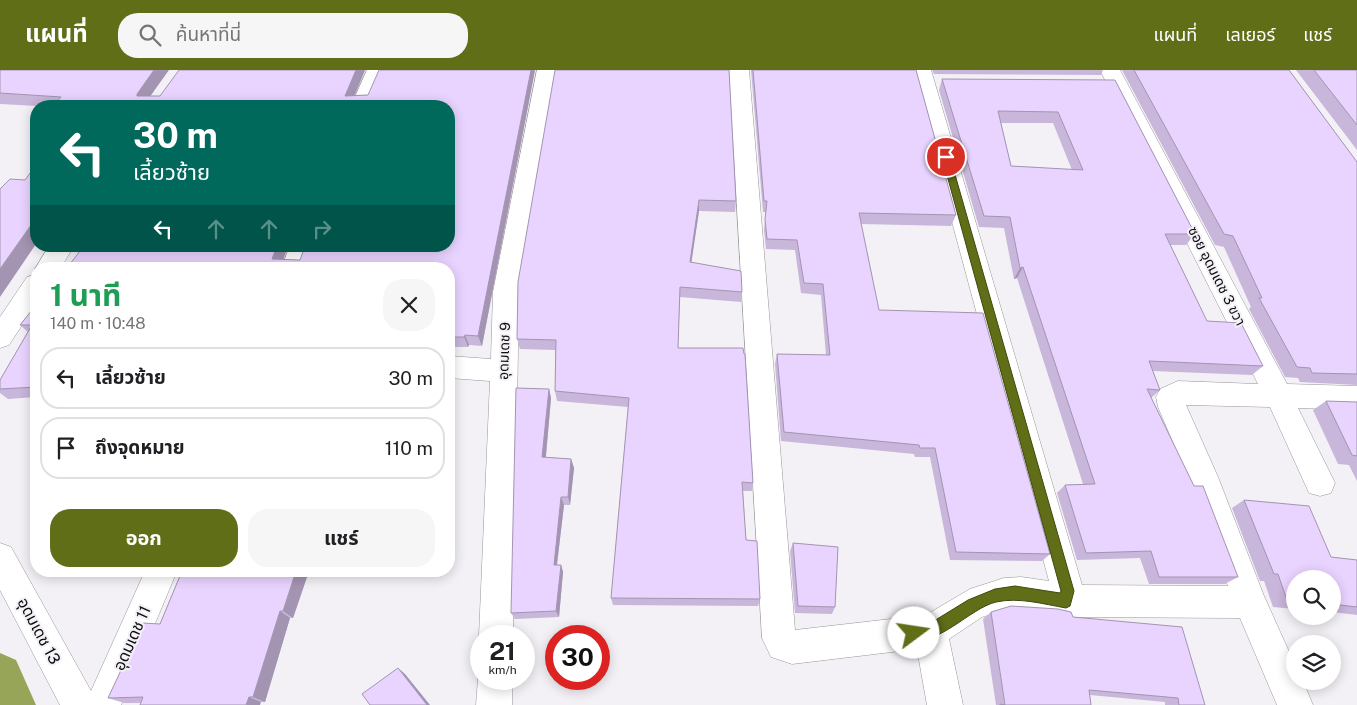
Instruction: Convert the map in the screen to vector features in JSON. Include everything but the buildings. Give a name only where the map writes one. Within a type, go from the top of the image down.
[{"type":"street","points":[[364,100],[377,70]]},
{"type":"street","name":"อุดมเดช 9","points":[[496,625],[506,292],[547,70]]},
{"type":"street","points":[[739,70],[779,638],[783,645],[792,647],[931,631],[973,605],[995,596],[1015,593],[1066,601],[1250,602]]},
{"type":"street","points":[[930,78],[1068,591],[1066,601]]},
{"type":"street","name":"ซอย อุดมเดช 3 ขวา","points":[[1108,79],[1280,397],[1320,484]]},
{"type":"street","points":[[0,338],[30,293]]},
{"type":"street","points":[[455,367],[504,371]]},
{"type":"street","points":[[1295,705],[1250,602],[1203,477],[1172,407],[1170,397],[1178,393],[1357,398]]},
{"type":"street","name":"อุดมเดช 13","points":[[0,558],[79,705]]},
{"type":"street","name":"อุดมเดช 11","points":[[103,705],[159,577]]},
{"type":"street","points":[[931,631],[945,705]]},
{"type":"street","points":[[494,705],[495,690]]},
{"type":"waterway","points":[[0,676],[13,705]]},
{"type":"route","points":[[914,633],[931,631],[973,605],[995,596],[1015,593],[1066,601],[1068,591],[946,157]]}]
